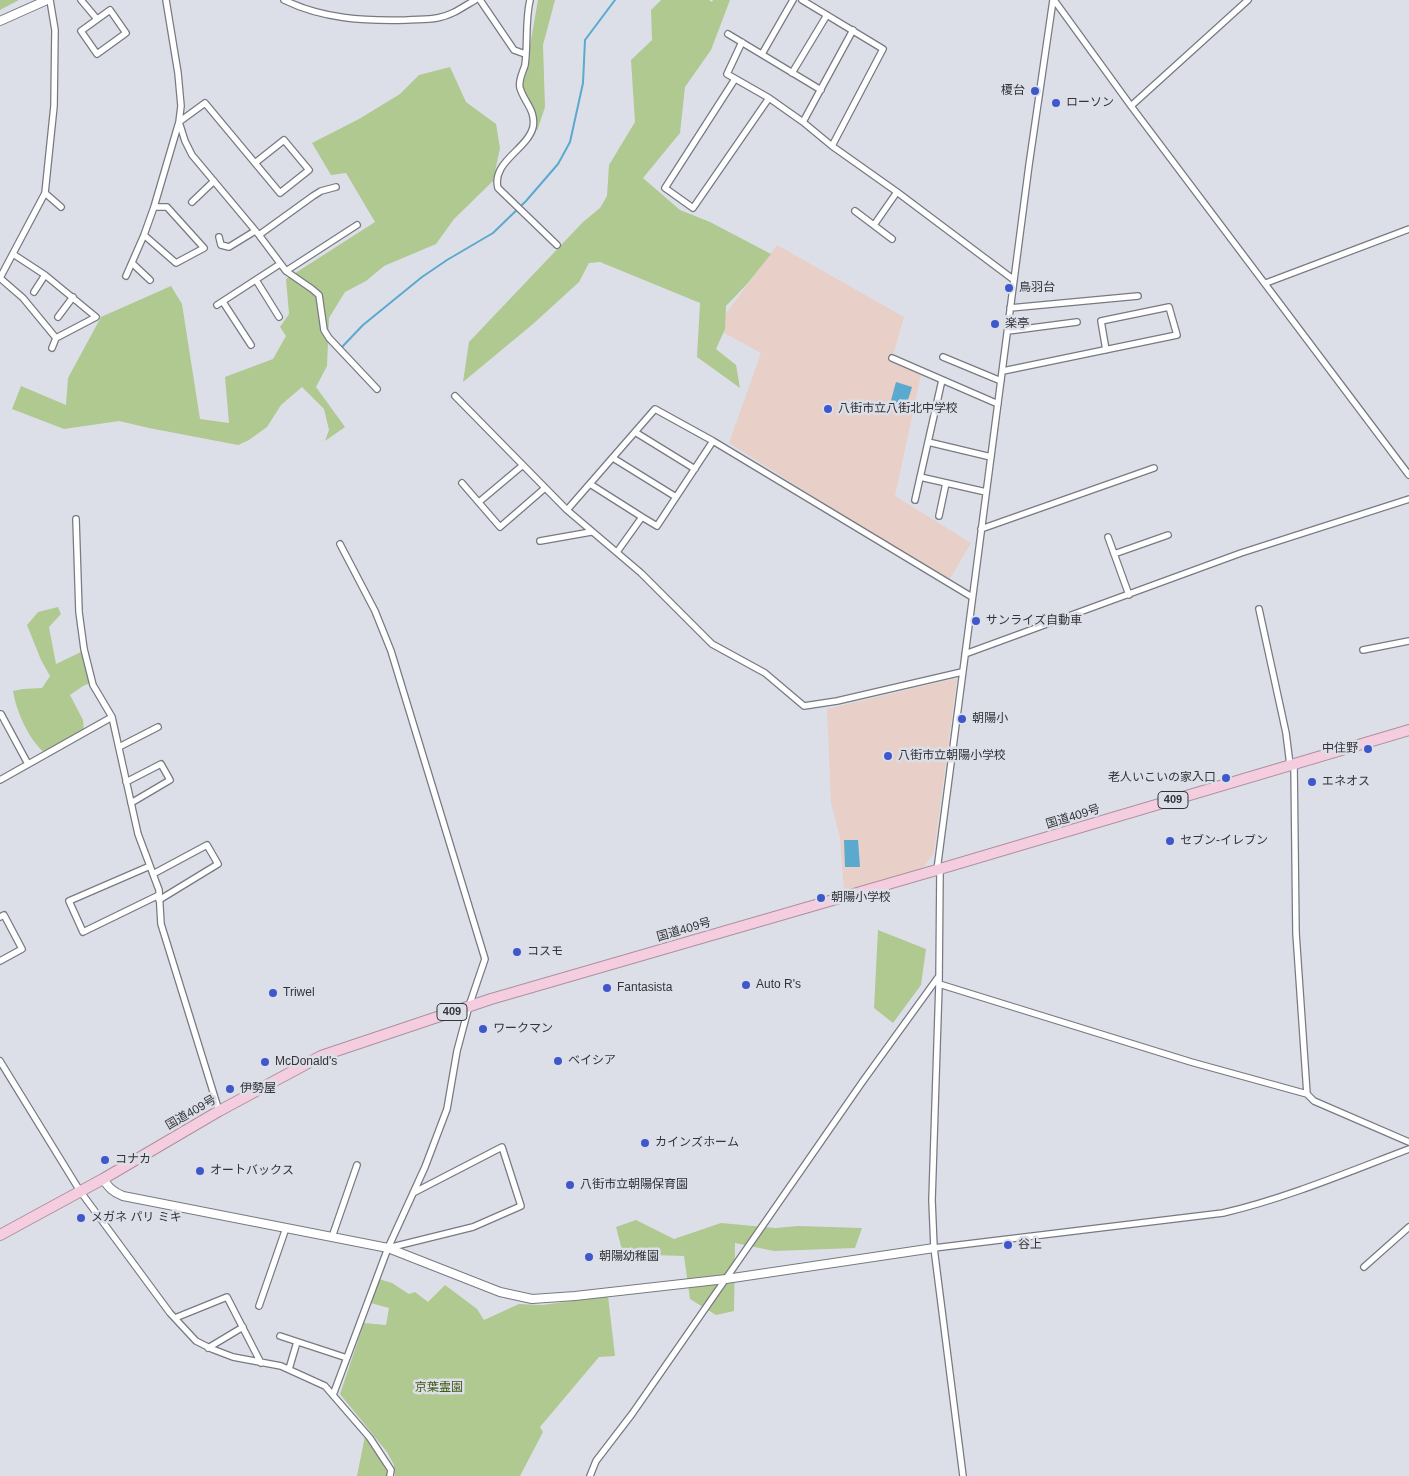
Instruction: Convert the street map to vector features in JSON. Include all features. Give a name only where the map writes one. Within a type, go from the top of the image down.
[{"type":"highway","name":"国道409号","points":[[0,1234],[80,1192],[219,1111],[321,1056],[469,1006],[938,870],[1409,730]]},
{"type":"street","points":[[0,21],[48,0],[55,30],[54,106],[45,193],[0,278],[23,298],[56,338]]},
{"type":"street","points":[[81,0],[97,20]]},
{"type":"street","points":[[126,276],[154,207],[179,122],[181,106],[178,73],[166,0]]},
{"type":"street","points":[[284,0],[298,7],[324,15],[376,21],[436,19],[447,16],[475,0]]},
{"type":"street","points":[[480,0],[514,50],[525,54]]},
{"type":"street","points":[[530,0],[525,65],[520,88],[532,112],[532,128],[529,136],[499,170],[496,182],[498,188],[557,245]]},
{"type":"street","points":[[762,54],[793,0]]},
{"type":"street","points":[[802,0],[883,49],[832,146]]},
{"type":"street","points":[[1054,0],[1131,106],[1409,475]]},
{"type":"street","points":[[963,1476],[934,1248],[932,1200],[939,984],[938,870],[1010,308],[1054,0]]},
{"type":"street","points":[[1131,106],[1248,0]]},
{"type":"street","points":[[110,10],[126,33],[97,54],[81,31],[97,20],[110,10]]},
{"type":"street","points":[[792,73],[827,15]]},
{"type":"street","points":[[803,122],[853,30]]},
{"type":"street","points":[[728,34],[821,90]]},
{"type":"street","points":[[742,42],[727,74],[769,98],[803,122],[832,146],[1014,280]]},
{"type":"street","points":[[735,78],[665,188],[693,208],[769,98]]},
{"type":"street","points":[[179,122],[205,103],[255,163],[280,193],[309,170],[284,140],[255,163]]},
{"type":"street","points":[[179,122],[192,155],[257,233],[280,264],[286,271],[319,295],[324,330],[329,338],[377,389]]},
{"type":"street","points":[[192,202],[214,181]]},
{"type":"street","points":[[219,237],[221,245],[229,247],[257,233],[313,196],[336,187]]},
{"type":"street","points":[[874,225],[897,192]]},
{"type":"street","points":[[45,193],[61,207]]},
{"type":"street","points":[[144,235],[176,263],[204,248],[167,207],[154,207]]},
{"type":"street","points":[[855,211],[892,238]]},
{"type":"street","points":[[286,271],[357,225]]},
{"type":"street","points":[[1266,283],[1409,229]]},
{"type":"street","points":[[13,254],[45,275],[96,317],[56,338],[52,348]]},
{"type":"street","points":[[132,262],[150,280]]},
{"type":"street","points":[[251,345],[220,304],[280,264]]},
{"type":"street","points":[[34,292],[45,275]]},
{"type":"street","points":[[256,280],[279,317]]},
{"type":"street","points":[[1010,308],[1138,296]]},
{"type":"street","points":[[58,317],[73,297]]},
{"type":"street","points":[[1003,371],[1177,336],[1169,307],[1101,321],[1106,350]]},
{"type":"street","points":[[1008,331],[1077,322]]},
{"type":"street","points":[[943,357],[1002,381]]},
{"type":"street","points":[[892,358],[998,404]]},
{"type":"street","points":[[915,500],[942,380]]},
{"type":"street","points":[[455,396],[567,510],[641,573],[712,644],[764,673],[804,706],[837,701],[962,672]]},
{"type":"street","points":[[567,510],[655,409],[713,441],[972,597]]},
{"type":"street","points":[[635,432],[695,469]]},
{"type":"street","points":[[590,484],[657,526],[713,441]]},
{"type":"street","points":[[928,442],[991,457]]},
{"type":"street","points":[[613,458],[676,497]]},
{"type":"street","points":[[479,502],[523,465]]},
{"type":"street","points":[[981,529],[1154,468]]},
{"type":"street","points":[[920,477],[986,492]]},
{"type":"street","points":[[462,483],[500,527],[545,488]]},
{"type":"street","points":[[938,516],[946,483]]},
{"type":"street","points":[[965,654],[1241,553],[1409,499]]},
{"type":"street","points":[[617,552],[642,517]]},
{"type":"street","points":[[76,520],[78,612],[84,649],[93,685],[112,717],[138,834],[153,874],[159,898],[161,924],[219,1111]]},
{"type":"street","points":[[540,541],[591,532]]},
{"type":"street","points":[[1114,554],[1168,535]]},
{"type":"street","points":[[1108,537],[1128,595]]},
{"type":"street","points":[[333,1395],[388,1248],[448,1109],[457,1051],[469,1006],[485,960],[391,651],[375,611],[340,544]]},
{"type":"street","points":[[1259,609],[1292,764],[1296,933],[1307,1094]]},
{"type":"street","points":[[1363,650],[1409,641]]},
{"type":"street","points":[[0,714],[28,764]]},
{"type":"street","points":[[0,780],[112,717]]},
{"type":"street","points":[[119,748],[158,727]]},
{"type":"street","points":[[126,782],[161,764],[170,780],[131,803]]},
{"type":"street","points":[[150,866],[69,901],[83,932],[159,898],[218,864],[207,845],[153,874]]},
{"type":"street","points":[[0,917],[4,915],[22,948],[0,961]]},
{"type":"street","points":[[590,1476],[596,1461],[632,1414],[863,1081],[939,976]]},
{"type":"street","points":[[939,984],[1191,1062],[1307,1094],[1314,1101],[1409,1142]]},
{"type":"street","points":[[0,1061],[80,1192],[175,1318],[196,1341],[208,1348],[233,1357],[281,1366],[325,1386],[370,1438],[391,1470],[390,1476]]},
{"type":"street","points":[[0,1074],[6,1071]]},
{"type":"street","points":[[388,1248],[473,1228],[522,1206],[502,1147],[413,1193]]},
{"type":"street","points":[[103,1179],[114,1192],[123,1196],[388,1248],[500,1292],[532,1299],[726,1279],[934,1248],[1223,1213],[1274,1199],[1409,1149]]},
{"type":"street","points":[[332,1237],[357,1165]]},
{"type":"street","points":[[259,1306],[286,1228]]},
{"type":"street","points":[[1364,1267],[1409,1228]]},
{"type":"street","points":[[175,1318],[227,1297],[261,1363]]},
{"type":"street","points":[[208,1348],[243,1327]]},
{"type":"street","points":[[280,1336],[347,1358]]},
{"type":"street","points":[[289,1369],[297,1342]]},
{"type":"shaded area","name":"八街市立八街北中学校","points":[[777,245],[904,317],[891,362],[921,375],[895,496],[971,543],[948,582],[729,443],[761,353],[715,328]]},
{"type":"shaded area","name":"八街市立朝陽小学校","points":[[957,678],[934,853],[923,868],[844,891],[840,838],[831,803],[827,709]]},
{"type":"green space","points":[[0,0],[19,0],[0,10]]},
{"type":"green space","points":[[538,0],[555,0],[543,45],[545,107],[537,131],[521,97]]},
{"type":"green space","points":[[661,0],[709,0],[712,2],[713,0],[730,0],[711,50],[685,87],[680,133],[643,178],[680,210],[710,222],[771,254],[726,306],[725,329],[716,349],[736,365],[740,388],[697,357],[700,303],[600,262],[589,263],[579,282],[533,324],[463,382],[469,342],[583,222],[600,208],[607,196],[609,165],[635,122],[631,60],[652,40],[651,10]]},
{"type":"green space","points":[[450,67],[466,102],[496,124],[500,148],[493,181],[454,219],[436,244],[384,266],[366,281],[345,292],[329,318],[327,366],[316,387],[345,427],[325,441],[329,430],[324,409],[302,387],[281,405],[267,427],[249,440],[238,445],[119,421],[64,429],[12,409],[21,386],[66,405],[68,378],[101,317],[171,286],[182,304],[200,419],[229,423],[225,377],[273,359],[286,336],[280,327],[289,314],[286,279],[375,222],[346,173],[331,175],[312,143],[359,119],[400,94],[419,75]]},
{"type":"green space","points":[[58,607],[61,614],[49,627],[56,664],[83,651],[90,683],[70,695],[83,720],[84,731],[45,753],[34,741],[24,725],[13,691],[42,688],[50,676],[41,660],[27,625],[38,612]]},
{"type":"green space","points":[[878,930],[926,949],[921,985],[893,1023],[874,1008]]},
{"type":"green space","points":[[636,1220],[674,1239],[721,1223],[775,1228],[798,1226],[862,1228],[855,1248],[774,1251],[735,1243],[734,1311],[716,1315],[690,1299],[684,1256],[623,1254],[616,1227]]},
{"type":"green space","name":"京葉霊園","points":[[379,1279],[392,1283],[409,1294],[415,1292],[428,1302],[445,1285],[477,1309],[484,1320],[519,1304],[542,1305],[608,1296],[615,1356],[599,1357],[540,1427],[543,1432],[520,1476],[395,1476],[394,1465],[387,1452],[340,1394],[364,1323],[386,1325],[389,1308],[371,1303]]},
{"type":"green space","points":[[365,1436],[385,1466],[388,1476],[357,1476]]},
{"type":"water","points":[[896,382],[912,387],[904,413],[889,408]]},
{"type":"water","points":[[844,840],[858,840],[860,867],[845,867]]},
{"type":"waterway","points":[[342,347],[363,325],[422,277],[493,233],[526,201],[558,164],[570,142],[583,83],[585,40],[615,0]]},
{"type":"place","name":"榎台","points":[[1035,91]]},
{"type":"place","name":"ローソン","points":[[1056,103]]},
{"type":"place","name":"鳥羽台","points":[[1009,288]]},
{"type":"place","name":"楽亭","points":[[995,324]]},
{"type":"place","name":"八街市立八街北中学校","points":[[828,409]]},
{"type":"place","name":"サンライズ自動車","points":[[976,621]]},
{"type":"place","name":"朝陽小","points":[[962,719]]},
{"type":"place","name":"中住野","points":[[1368,749]]},
{"type":"place","name":"八街市立朝陽小学校","points":[[888,756]]},
{"type":"place","name":"老人いこいの家入口","points":[[1226,778]]},
{"type":"place","name":"エネオス","points":[[1312,782]]},
{"type":"place","name":"セブン-イレブン","points":[[1170,841]]},
{"type":"place","name":"朝陽小学校","points":[[821,898]]},
{"type":"place","name":"コスモ","points":[[517,952]]},
{"type":"place","name":"Auto R's","points":[[746,985]]},
{"type":"place","name":"Fantasista","points":[[607,988]]},
{"type":"place","name":"Triwel","points":[[273,993]]},
{"type":"place","name":"ワークマン","points":[[483,1029]]},
{"type":"place","name":"ベイシア","points":[[558,1061]]},
{"type":"place","name":"McDonald's","points":[[265,1062]]},
{"type":"place","name":"伊勢屋","points":[[230,1089]]},
{"type":"place","name":"カインズホーム","points":[[645,1143]]},
{"type":"place","name":"コナカ","points":[[105,1160]]},
{"type":"place","name":"オートバックス","points":[[200,1171]]},
{"type":"place","name":"八街市立朝陽保育園","points":[[570,1185]]},
{"type":"place","name":"メガネ パリ ミキ","points":[[81,1218]]},
{"type":"place","name":"谷上","points":[[1008,1245]]},
{"type":"place","name":"朝陽幼稚園","points":[[589,1257]]}]
